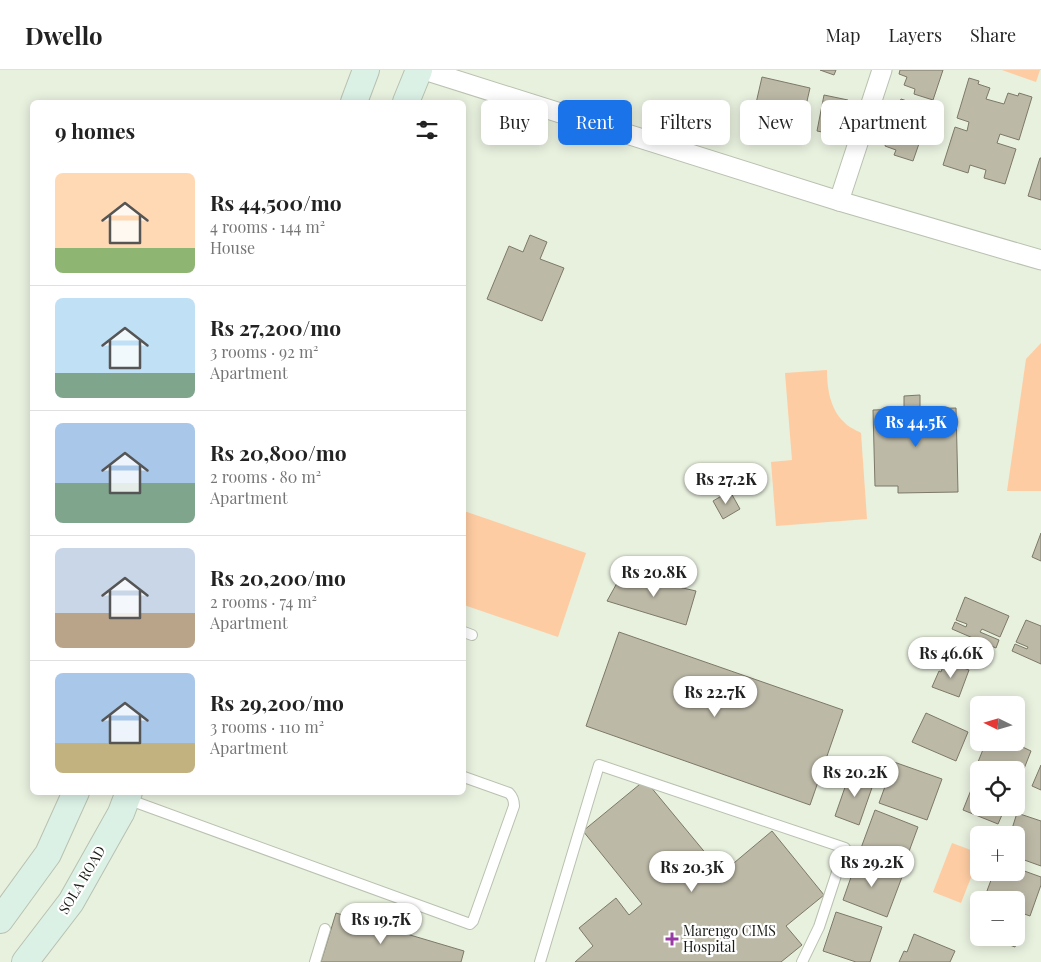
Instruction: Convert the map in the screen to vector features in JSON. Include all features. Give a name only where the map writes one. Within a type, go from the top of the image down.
[{"type":"main road","points":[[355,100],[366,70]]},
{"type":"main road","points":[[407,100],[419,70]]},
{"type":"main road","points":[[0,920],[48,854],[75,795]]},
{"type":"main road","name":"SOLA ROAD","points":[[25,962],[71,902],[121,813],[127,796]]},
{"type":"street","points":[[424,70],[839,201],[1041,260]]},
{"type":"street","points":[[839,201],[882,70]]},
{"type":"lane","points":[[540,962],[599,765],[845,848],[819,927],[802,962]]},
{"type":"lane","points":[[127,796],[470,924],[473,921],[514,806],[514,801],[513,796],[509,793],[466,778]]},
{"type":"lane","points":[[315,962],[325,929]]},
{"type":"shaded area","points":[[1002,70],[1040,70],[1036,82]]},
{"type":"shaded area","points":[[1041,343],[1041,491],[1007,491],[1026,359]]},
{"type":"shaded area","points":[[827,370],[829,391],[835,411],[846,424],[861,433],[867,519],[776,526],[771,462],[792,460],[785,373]]},
{"type":"shaded area","points":[[466,512],[586,553],[558,637],[466,606]]},
{"type":"shaded area","points":[[952,843],[970,850],[970,880],[961,903],[933,892]]},
{"type":"building","points":[[820,70],[836,70],[834,75]]},
{"type":"building","points":[[900,70],[943,70],[933,100],[914,94],[915,89],[904,85],[907,77],[899,74]]},
{"type":"building","points":[[762,77],[810,88],[807,100],[757,100]]},
{"type":"building","points":[[969,78],[979,81],[978,84],[990,88],[986,99],[1004,104],[1008,93],[1018,96],[1019,93],[1032,97],[1019,140],[1000,134],[997,143],[1016,149],[1005,184],[984,178],[986,170],[970,165],[968,173],[943,165],[955,127],[967,131],[969,122],[957,118]]},
{"type":"building","points":[[824,95],[848,100],[823,100]]},
{"type":"building","points":[[821,110],[821,132],[817,131]]},
{"type":"building","points":[[919,145],[913,161],[894,155],[896,150],[885,146]]},
{"type":"building","points":[[1041,158],[1041,200],[1028,196]]},
{"type":"building","points":[[530,235],[547,242],[540,259],[564,268],[542,321],[487,299],[509,246],[523,252]]},
{"type":"building","points":[[920,395],[920,409],[956,408],[958,492],[898,493],[898,486],[875,486],[873,410],[904,409],[904,396]]},
{"type":"building","points":[[730,491],[740,509],[723,519],[713,501]]},
{"type":"building","points":[[1041,533],[1041,561],[1032,557]]},
{"type":"building","points":[[622,574],[696,591],[686,625],[607,601]]},
{"type":"building","points":[[965,597],[1009,616],[1000,637],[982,629],[980,632],[999,640],[996,648],[952,629],[955,622],[966,627],[967,624],[956,620]]},
{"type":"building","points":[[1026,620],[1041,626],[1041,664],[1012,651],[1015,644],[1027,649],[1028,647],[1016,642]]},
{"type":"building","points":[[619,632],[843,710],[810,805],[586,726]]},
{"type":"building","points":[[945,661],[969,670],[959,697],[932,687]]},
{"type":"building","points":[[926,713],[968,732],[956,761],[912,742]]},
{"type":"building","points":[[1025,748],[1031,751],[1025,766],[1025,761],[978,761],[982,751],[1025,751]]},
{"type":"building","points":[[894,762],[942,779],[927,820],[879,803]]},
{"type":"building","points":[[1041,765],[1041,790],[1032,786]]},
{"type":"building","points":[[851,770],[875,779],[859,825],[835,816]]},
{"type":"building","points":[[645,780],[722,873],[772,831],[824,895],[786,926],[802,945],[781,962],[575,962],[593,946],[579,928],[616,898],[629,915],[642,904],[583,831]]},
{"type":"building","points":[[970,792],[970,813],[963,810]]},
{"type":"building","points":[[875,810],[918,827],[904,865],[861,848]]},
{"type":"building","points":[[978,816],[1002,816],[998,824]]},
{"type":"building","points":[[1016,816],[1025,816],[1041,821],[1041,866],[1025,860],[1025,826],[1013,826]]},
{"type":"building","points":[[857,860],[902,877],[887,917],[843,900]]},
{"type":"building","points":[[1025,871],[1041,877],[1041,885],[1030,916],[1025,914],[1025,891],[987,891],[991,881],[1025,881]]},
{"type":"building","points":[[836,912],[882,927],[870,962],[856,962],[823,951]]},
{"type":"building","points":[[336,913],[464,951],[461,962],[321,962]]},
{"type":"building","points":[[914,934],[955,951],[950,962],[899,962],[904,951],[907,952]]},
{"type":"place","name":"Marengo CIMS Hospital","points":[[672,939]]}]
